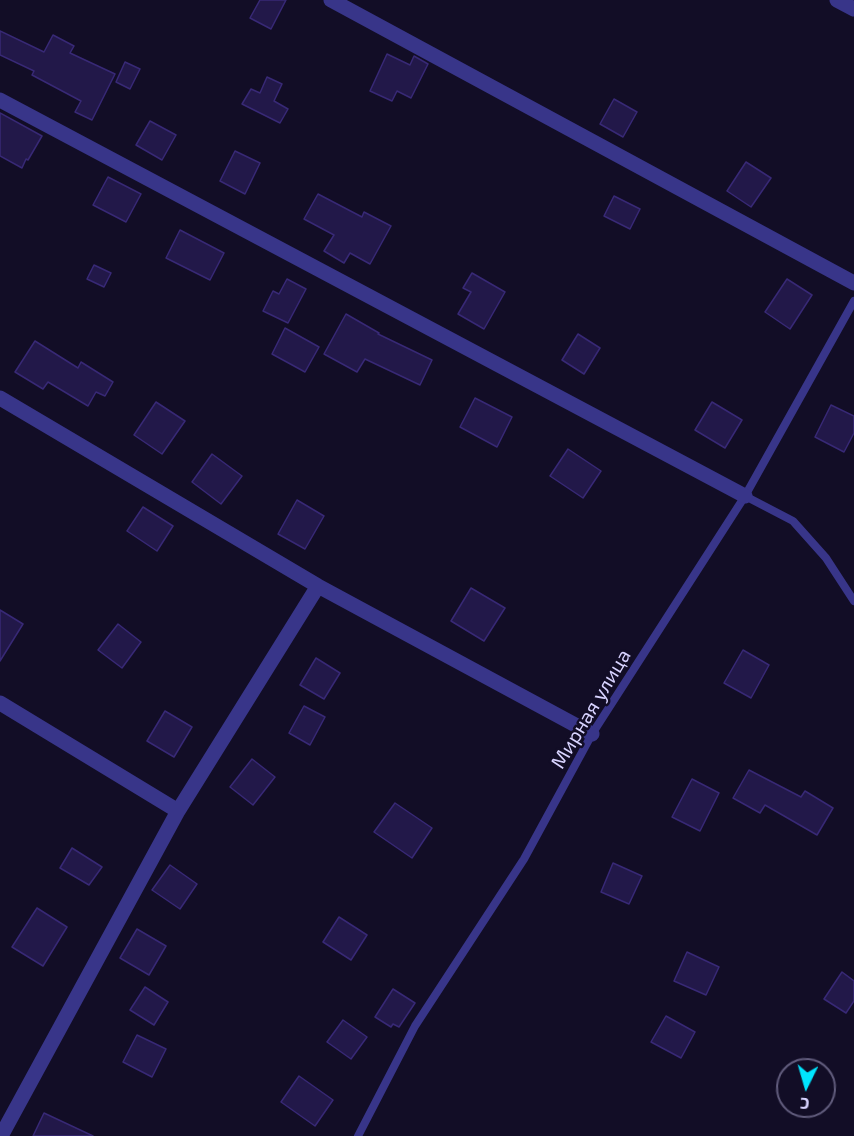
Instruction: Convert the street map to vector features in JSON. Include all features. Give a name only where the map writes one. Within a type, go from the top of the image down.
[{"type":"street","points":[[331,0],[854,283]]},
{"type":"street","points":[[837,0],[854,9]]},
{"type":"street","points":[[0,100],[745,496]]},
{"type":"street","points":[[0,398],[318,586],[592,734]]},
{"type":"street","points":[[1,1136],[178,811],[318,586]]},
{"type":"street","points":[[0,704],[178,811]]},
{"type":"lane","name":"Мирная улица","points":[[358,1136],[416,1026],[524,859],[592,734],[745,496],[854,301]]},
{"type":"lane","points":[[745,496],[793,521],[826,558],[854,601]]},
{"type":"building","points":[[260,0],[286,0],[271,29],[250,18]]},
{"type":"building","points":[[0,31],[44,52],[53,35],[74,46],[70,53],[115,74],[92,120],[75,112],[81,101],[32,75],[34,71],[0,55]]},
{"type":"building","points":[[387,54],[410,65],[414,56],[428,64],[411,98],[397,91],[392,101],[370,91]]},
{"type":"building","points":[[125,62],[140,69],[130,89],[116,82]]},
{"type":"building","points":[[267,77],[282,84],[274,101],[288,109],[280,123],[242,104],[251,89],[260,93]]},
{"type":"building","points":[[614,99],[637,112],[623,137],[600,124]]},
{"type":"building","points":[[0,113],[42,136],[22,168],[0,156]]},
{"type":"building","points":[[150,121],[176,135],[162,160],[136,145]]},
{"type":"building","points":[[235,151],[260,163],[245,194],[220,181]]},
{"type":"building","points":[[746,162],[771,178],[751,207],[727,191]]},
{"type":"building","points":[[108,177],[141,194],[126,222],[93,205]]},
{"type":"building","points":[[318,194],[362,217],[364,212],[391,226],[370,264],[350,253],[344,263],[324,251],[334,235],[304,219]]},
{"type":"building","points":[[614,196],[640,209],[630,229],[604,216]]},
{"type":"building","points":[[180,230],[224,253],[210,280],[166,258]]},
{"type":"building","points":[[94,265],[111,273],[104,287],[87,279]]},
{"type":"building","points":[[472,273],[505,292],[484,329],[458,314],[471,292],[463,288]]},
{"type":"building","points":[[287,279],[306,289],[288,323],[263,311],[273,291],[279,294]]},
{"type":"building","points":[[787,279],[812,295],[790,329],[765,312]]},
{"type":"building","points":[[346,314],[378,334],[432,360],[420,385],[365,359],[357,372],[324,354]]},
{"type":"building","points":[[285,328],[319,347],[305,372],[272,354]]},
{"type":"building","points":[[578,334],[600,348],[584,374],[562,360]]},
{"type":"building","points":[[35,341],[78,368],[81,362],[113,382],[105,396],[96,392],[88,406],[48,382],[43,389],[15,372]]},
{"type":"building","points":[[475,398],[512,417],[497,447],[460,427]]},
{"type":"building","points":[[156,402],[185,421],[162,454],[134,435]]},
{"type":"building","points":[[712,402],[742,420],[725,448],[695,430]]},
{"type":"building","points":[[831,405],[854,416],[854,433],[844,452],[815,437]]},
{"type":"building","points":[[568,449],[601,471],[583,498],[550,476]]},
{"type":"building","points":[[212,454],[242,476],[221,504],[192,482]]},
{"type":"building","points":[[297,500],[324,516],[305,549],[278,534]]},
{"type":"building","points":[[143,507],[173,526],[157,551],[127,531]]},
{"type":"building","points":[[471,588],[505,608],[484,641],[451,621]]},
{"type":"building","points":[[0,610],[23,624],[0,661]]},
{"type":"building","points":[[118,624],[141,642],[122,668],[98,650]]},
{"type":"building","points":[[743,650],[769,665],[751,698],[724,683]]},
{"type":"building","points":[[316,658],[340,673],[324,699],[300,685]]},
{"type":"building","points":[[304,706],[325,717],[310,745],[289,733]]},
{"type":"building","points":[[165,711],[192,727],[174,757],[147,741]]},
{"type":"building","points":[[252,759],[275,777],[253,805],[230,787]]},
{"type":"building","points":[[749,770],[801,797],[805,791],[833,808],[817,835],[765,805],[760,813],[733,798]]},
{"type":"building","points":[[692,779],[719,793],[700,831],[672,817]]},
{"type":"building","points":[[395,803],[432,828],[412,858],[374,832]]},
{"type":"building","points":[[72,848],[102,867],[89,885],[60,868]]},
{"type":"building","points":[[613,863],[642,876],[629,904],[601,892]]},
{"type":"building","points":[[170,865],[197,884],[180,909],[152,890]]},
{"type":"building","points":[[37,908],[67,927],[43,966],[12,947]]},
{"type":"building","points":[[339,917],[367,935],[351,960],[323,942]]},
{"type":"building","points":[[137,929],[166,946],[149,975],[120,958]]},
{"type":"building","points":[[687,952],[719,967],[706,995],[674,981]]},
{"type":"building","points":[[842,972],[854,981],[854,1001],[846,1013],[824,999]]},
{"type":"building","points":[[145,987],[168,1002],[154,1025],[130,1010]]},
{"type":"building","points":[[393,989],[415,1003],[399,1027],[393,1024],[391,1027],[375,1017]]},
{"type":"building","points":[[666,1016],[695,1032],[681,1058],[651,1042]]},
{"type":"building","points":[[343,1020],[367,1037],[351,1059],[327,1042]]},
{"type":"building","points":[[137,1035],[166,1049],[152,1077],[123,1062]]},
{"type":"building","points":[[299,1076],[333,1100],[315,1126],[281,1102]]},
{"type":"building","points":[[44,1113],[93,1136],[33,1136]]}]
